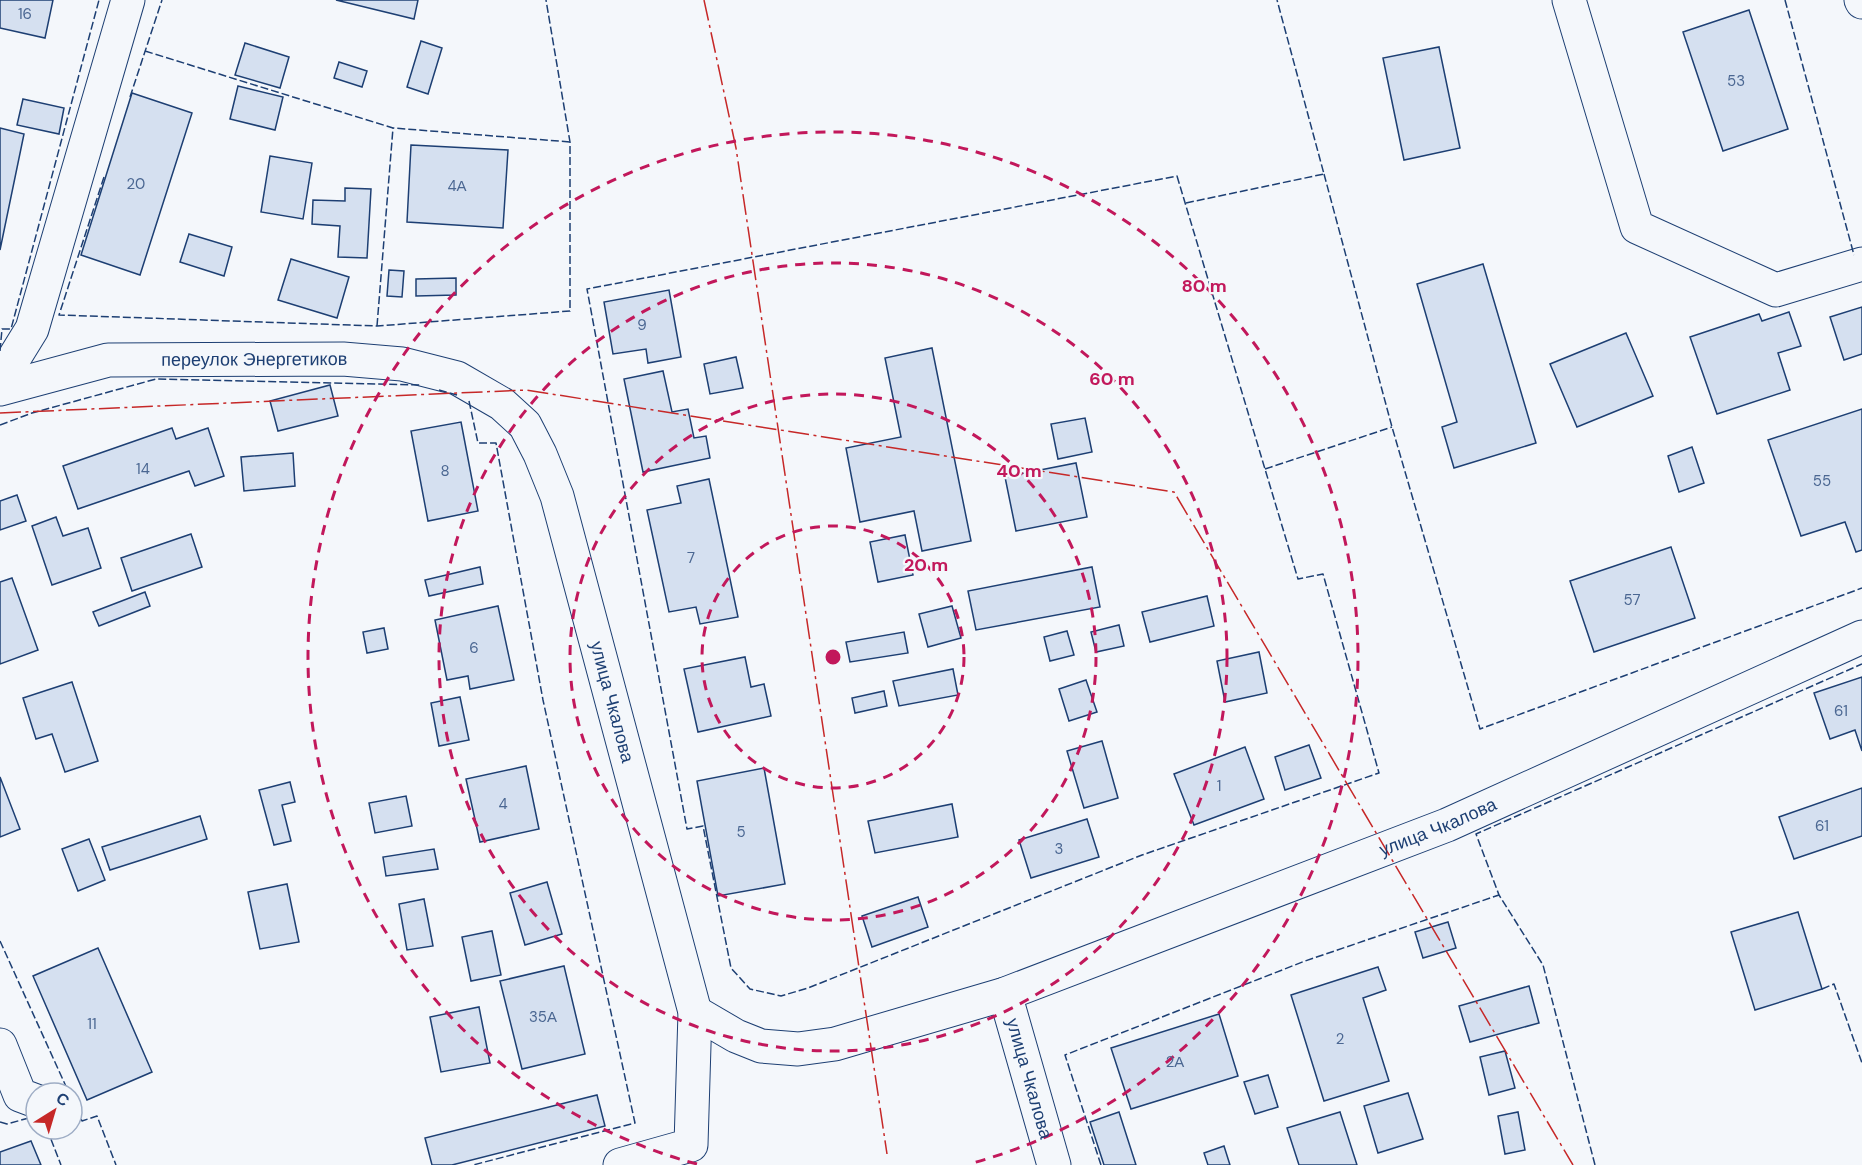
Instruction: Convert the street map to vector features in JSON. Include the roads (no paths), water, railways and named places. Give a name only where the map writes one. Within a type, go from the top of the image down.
[{"type":"street","points":[[0,381],[32,329],[128,0]]},
{"type":"street","points":[[1569,0],[1637,227],[1776,290],[1862,264]]},
{"type":"street","name":"переулок Энергетиков","points":[[0,389],[108,360],[343,359],[402,364],[457,378],[502,404]]},
{"type":"street","name":"улица Чкалова","points":[[502,404],[525,426],[540,454],[557,496],[695,1012],[695,1155],[620,1165]]},
{"type":"street","name":"улица Чкалова","points":[[695,1012],[736,1036],[761,1046],[798,1049],[835,1044],[1005,994],[1448,825],[1862,637]]},
{"type":"street","name":"улица Чкалова","points":[[1005,994],[1054,1165]]},
{"type":"street","points":[[0,1045],[20,1095],[24,1096]]}]
